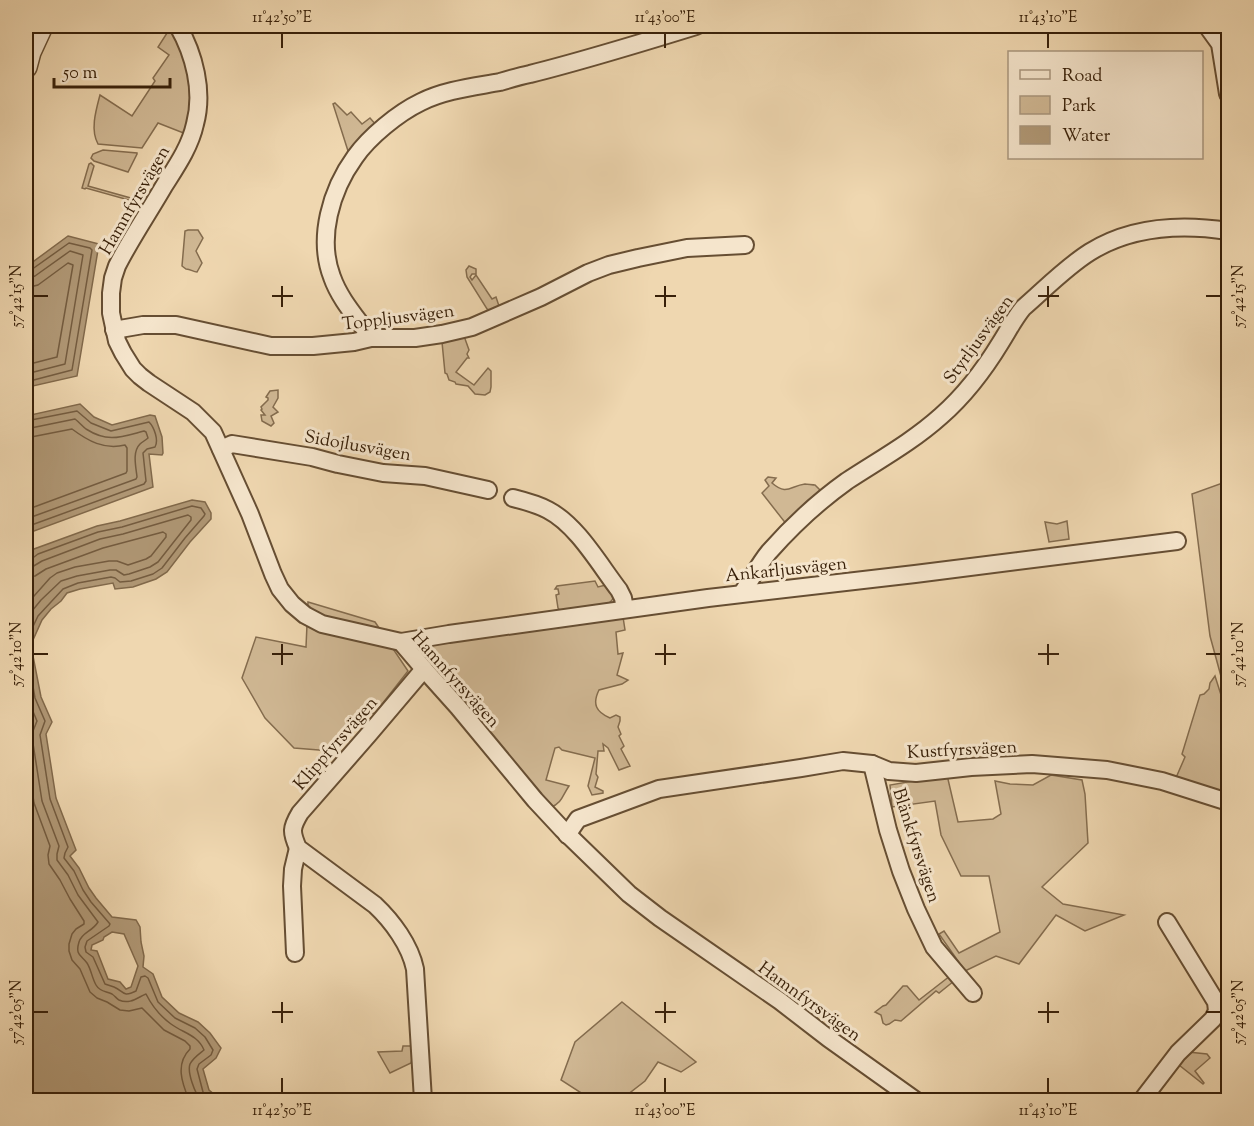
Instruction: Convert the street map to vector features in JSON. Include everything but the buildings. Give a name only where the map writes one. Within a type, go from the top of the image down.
[{"type":"street","points":[[27,58],[42,26]]},
{"type":"street","name":"Hamnfyrsvägen","points":[[178,26],[190,51],[196,74],[198,101],[195,124],[186,150],[117,267],[113,278],[111,300],[114,330],[123,353],[134,369],[149,383],[193,412],[213,432],[250,514],[280,589],[305,615],[322,624],[401,642],[458,706],[535,800],[567,835],[629,894],[780,1001],[915,1101]]},
{"type":"street","points":[[371,338],[335,285],[328,266],[326,238],[331,206],[342,178],[355,155],[410,107],[443,93],[543,71],[696,26]]},
{"type":"street","points":[[1207,26],[1220,44],[1228,94]]},
{"type":"street","name":"Styrljusvägen","points":[[742,593],[768,553],[813,508],[848,481],[907,444],[954,404],[980,374],[1023,308],[1090,252],[1102,245],[1144,231],[1188,227],[1228,231]]},
{"type":"street","name":"Toppljusvägen","points":[[114,330],[143,325],[176,325],[271,346],[326,345],[371,338],[415,338],[472,327],[541,297],[588,273],[609,266],[687,248],[745,245]]},
{"type":"street","name":"Sidojlusvägen","points":[[221,449],[232,444],[312,457],[383,473],[425,476],[488,490]]},
{"type":"street","points":[[513,498],[549,510],[569,525],[619,590],[625,609]]},
{"type":"street","name":"Ankarljusvägen","points":[[401,642],[742,593],[793,589],[1177,541]]},
{"type":"street","name":"Klippfyrsvägen","points":[[295,953],[292,886],[298,848],[292,827],[300,813],[424,669]]},
{"type":"street","name":"Kustfyrsvägen","points":[[567,835],[578,819],[658,789],[843,761],[872,764],[889,771],[916,773],[1032,764],[1107,770],[1162,781],[1228,802]]},
{"type":"street","name":"Blänkfyrsvägen","points":[[872,764],[888,830],[916,909],[934,947],[973,993]]},
{"type":"street","points":[[298,848],[375,905],[396,929],[414,963],[423,1101]]},
{"type":"street","points":[[1142,1101],[1178,1053],[1223,1006],[1216,1002],[1167,922]]},
{"type":"street","points":[[888,1080],[891,1101]]},
{"type":"green space","points":[[173,29],[181,45],[193,95],[186,134],[158,123],[142,148],[98,144],[94,126],[100,95],[132,116],[169,55],[158,47],[167,33]]},
{"type":"green space","points":[[335,103],[347,115],[351,112],[362,124],[370,118],[377,126],[349,154],[333,104]]},
{"type":"green space","points":[[103,150],[137,154],[128,172],[91,158],[93,154]]},
{"type":"green space","points":[[91,163],[94,166],[88,186],[138,200],[142,190],[149,194],[140,215],[133,214],[136,202],[82,188]]},
{"type":"green space","points":[[198,230],[203,238],[196,251],[202,263],[197,272],[182,266],[185,231]]},
{"type":"green space","points":[[469,266],[476,269],[476,274],[470,277],[472,280],[476,275],[492,299],[496,297],[499,306],[497,308],[491,311],[487,309],[467,277],[466,270]]},
{"type":"green space","points":[[464,336],[469,358],[456,372],[474,385],[488,368],[491,371],[491,387],[490,392],[485,395],[475,394],[468,386],[456,384],[449,380],[445,373],[442,342]]},
{"type":"green space","points":[[278,390],[278,398],[273,407],[278,412],[271,416],[274,423],[271,426],[262,421],[261,415],[265,415],[261,407],[268,400],[266,397],[270,391]]},
{"type":"green space","points":[[768,477],[776,478],[772,483],[781,489],[805,484],[815,485],[824,494],[787,525],[762,493],[769,486],[765,480]]},
{"type":"green space","points":[[1228,481],[1228,702],[1210,636],[1192,494]]},
{"type":"green space","points":[[1067,521],[1069,539],[1049,542],[1045,522],[1057,524]]},
{"type":"green space","points":[[595,581],[598,587],[610,584],[614,597],[611,602],[602,607],[560,611],[556,595],[559,594],[558,589],[555,589],[557,586]]},
{"type":"green space","points":[[308,602],[375,622],[408,671],[375,713],[356,715],[343,728],[337,755],[319,750],[294,748],[265,718],[242,678],[256,637],[306,647]]},
{"type":"green space","points":[[623,617],[625,630],[616,632],[618,654],[623,653],[617,675],[628,680],[622,684],[599,690],[596,703],[605,716],[620,717],[618,727],[621,734],[619,736],[624,746],[621,749],[630,766],[619,770],[608,748],[603,744],[604,751],[598,751],[596,774],[598,777],[595,787],[603,793],[592,795],[588,786],[595,758],[562,750],[559,747],[555,748],[546,780],[569,786],[560,801],[550,808],[419,650],[424,644]]},
{"type":"green space","points":[[1215,676],[1228,717],[1228,796],[1175,780],[1185,757],[1182,754],[1200,695],[1209,689]]},
{"type":"green space","points":[[947,775],[958,822],[993,819],[1001,814],[995,781],[1033,785],[1051,775],[1082,780],[1088,843],[1042,887],[1063,904],[1124,915],[1085,931],[1056,915],[1019,964],[996,956],[965,971],[939,934],[944,931],[959,953],[1000,932],[989,876],[961,876],[941,835],[935,801],[892,807],[890,785]]},
{"type":"green space","points":[[950,976],[954,981],[939,993],[936,991],[901,1021],[895,1020],[886,1025],[881,1015],[875,1012],[886,1005],[903,986],[907,986],[919,1000]]},
{"type":"green space","points":[[622,1002],[696,1062],[681,1072],[658,1062],[645,1081],[623,1098],[592,1100],[561,1080],[575,1042]]},
{"type":"green space","points":[[403,1046],[415,1047],[411,1063],[390,1073],[378,1052],[402,1051]]},
{"type":"green space","points":[[1188,1052],[1207,1054],[1210,1058],[1195,1071],[1203,1084],[1177,1062]]},
{"type":"water","points":[[68,236],[99,244],[77,376],[28,387],[26,392],[26,267]]},
{"type":"water","points":[[80,404],[94,417],[112,425],[150,415],[155,416],[162,437],[163,453],[162,455],[149,454],[153,487],[26,534],[26,416]]},
{"type":"water","points":[[192,500],[205,502],[211,513],[211,519],[167,572],[156,579],[133,587],[115,589],[113,583],[67,593],[42,620],[33,640],[32,651],[41,697],[52,722],[46,734],[56,798],[76,850],[70,856],[89,888],[112,917],[136,920],[140,927],[144,956],[143,967],[153,974],[162,997],[179,1013],[198,1022],[221,1048],[216,1058],[203,1069],[209,1090],[221,1100],[26,1100],[26,556],[34,549],[97,526]],"holes":[[[112,932],[124,934],[138,966],[131,987],[126,989],[120,982],[108,979],[97,951],[91,950],[92,945],[103,940]]]}]
